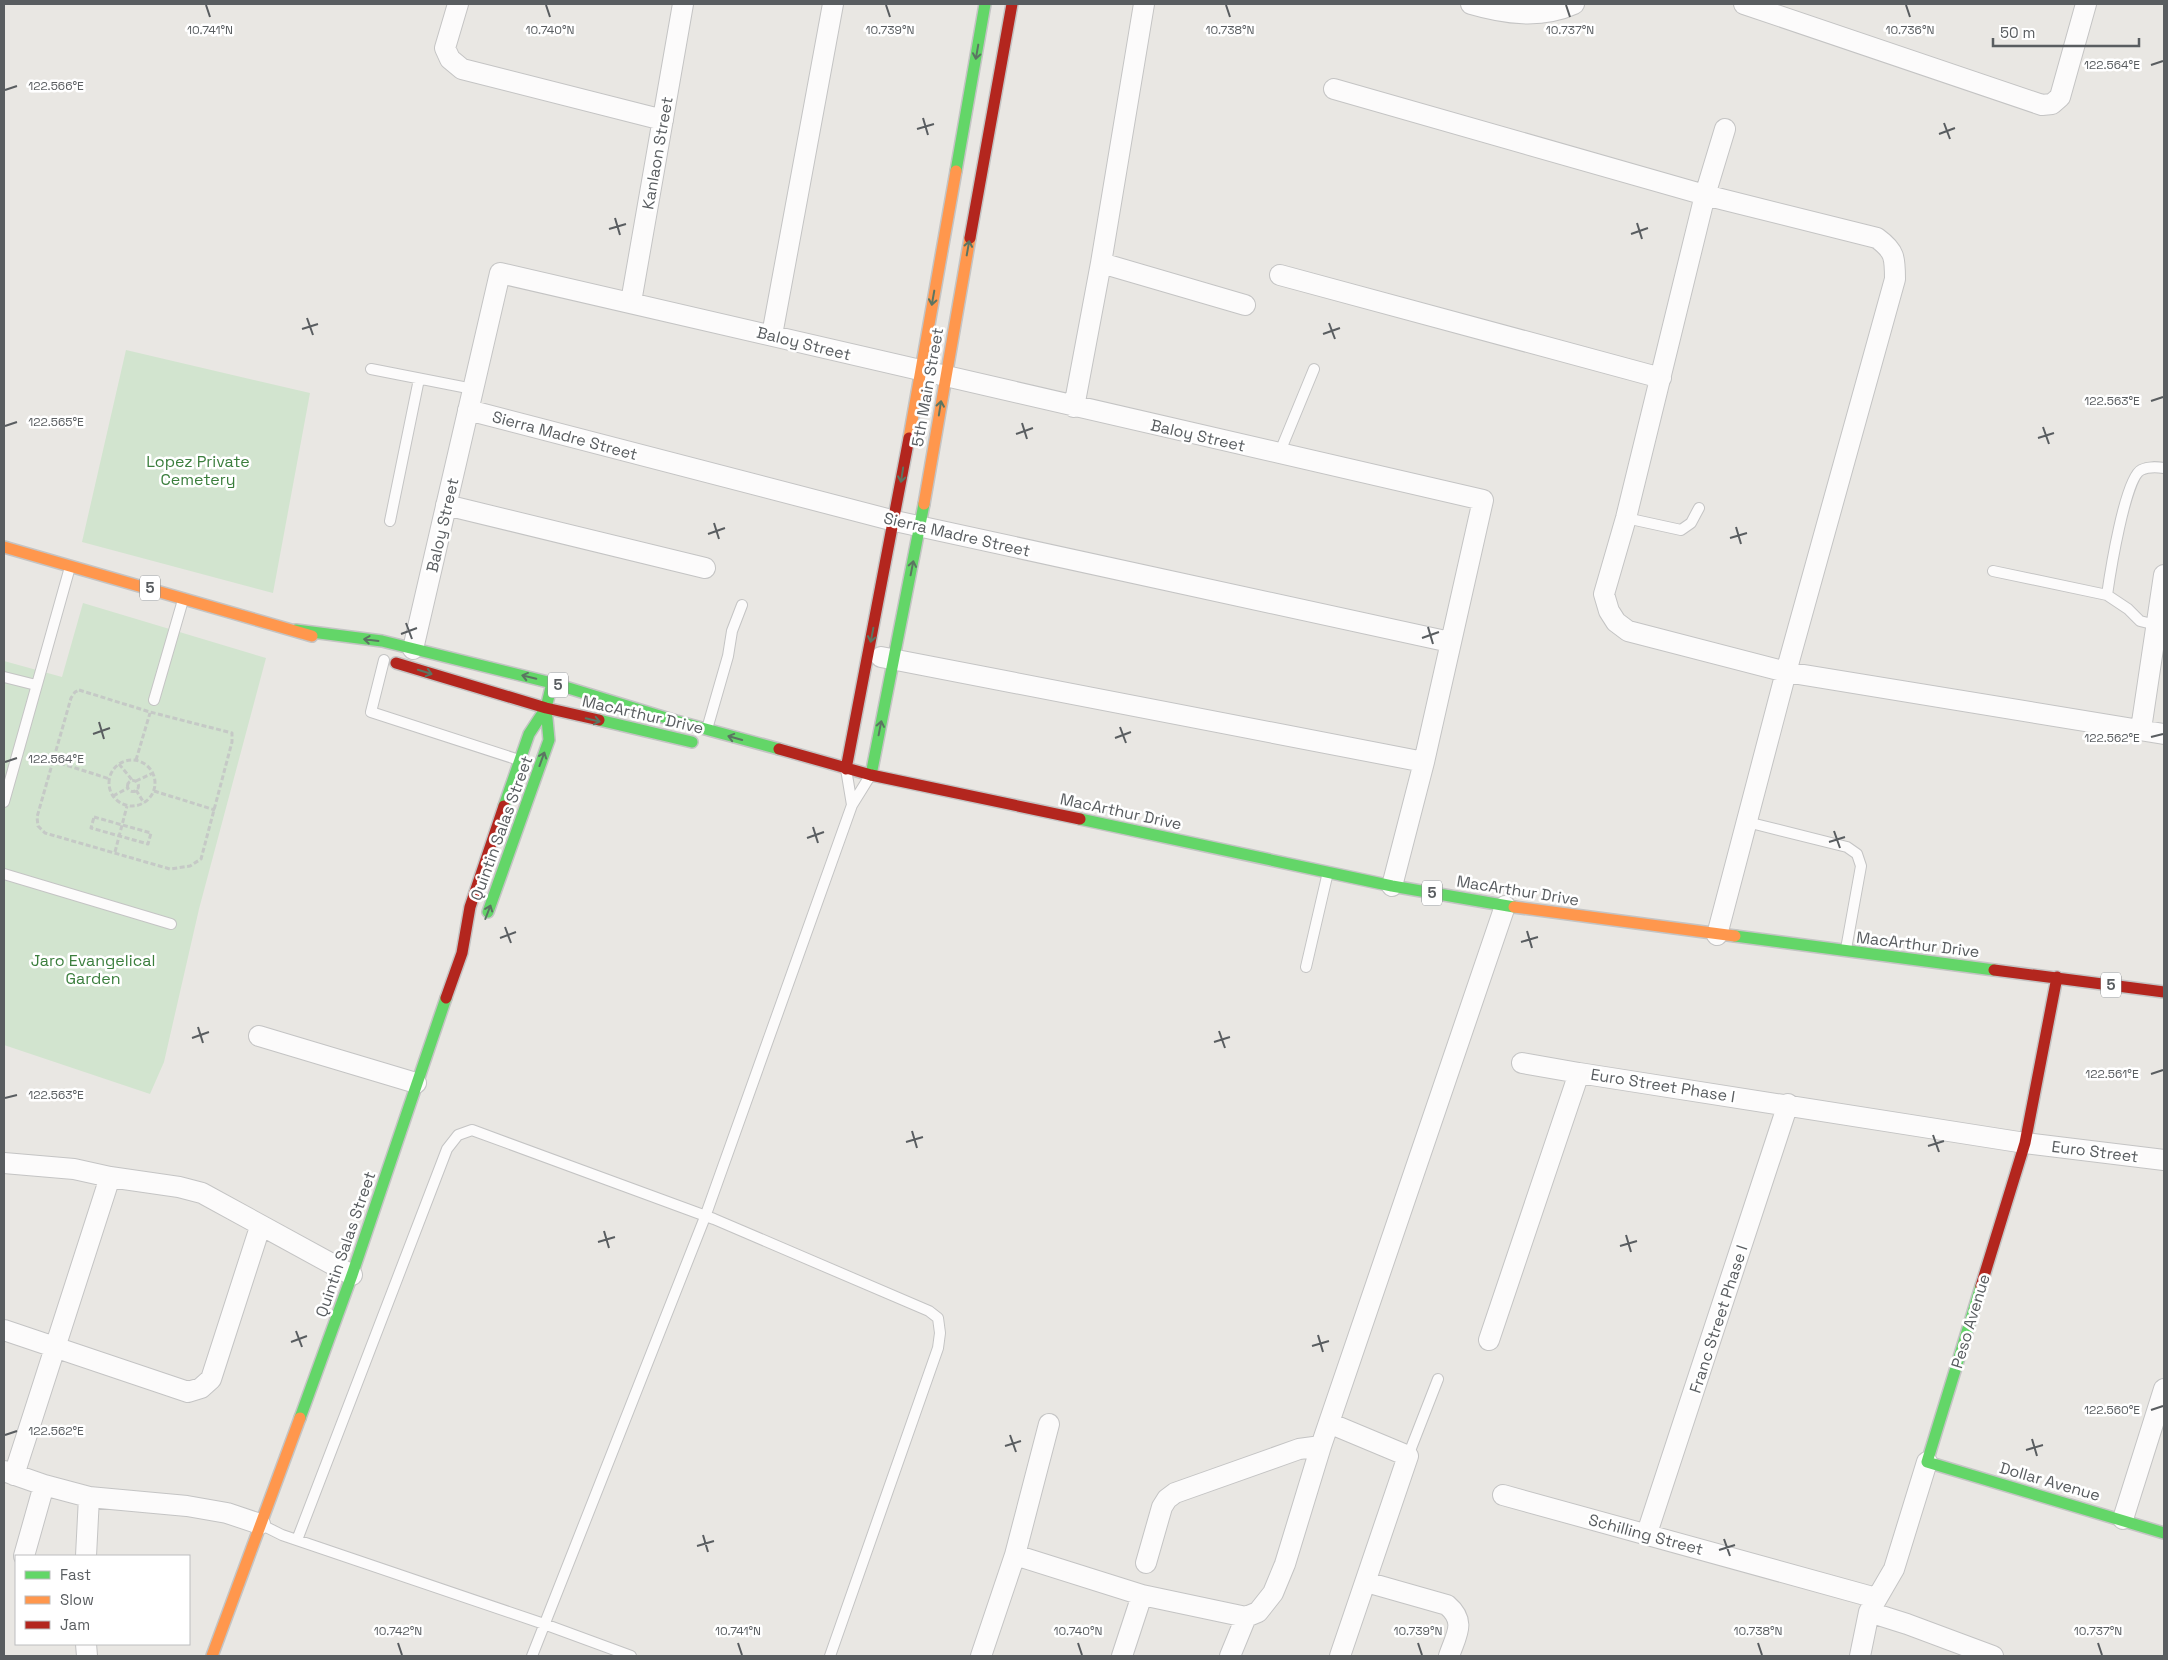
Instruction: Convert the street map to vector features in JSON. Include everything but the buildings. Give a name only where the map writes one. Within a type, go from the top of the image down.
[{"type":"main road","name":"5th Main Street","points":[[846,769],[895,521],[985,4]]},
{"type":"main road","name":"5th Main Street","points":[[871,775],[920,526],[1012,4]]},
{"type":"main road","name":"MacArthur Drive","points":[[4,547],[296,630],[349,648]]},
{"type":"main road","name":"MacArthur Drive","points":[[296,630],[382,641],[552,683],[707,730],[871,775],[1392,886],[1505,906],[2164,992]]},
{"type":"main road","name":"MacArthur Drive","points":[[380,659],[546,708],[702,744]]},
{"type":"main road","name":"Quintin Salas Street","points":[[462,953],[486,918],[549,740],[546,708],[552,683]]},
{"type":"main road","name":"Quintin Salas Street","points":[[212,1656],[352,1275],[416,1083],[462,953],[470,907],[519,760],[529,734],[546,708]]},
{"type":"main road","name":"MacArthur Drive","points":[[731,749],[815,761]]},
{"type":"main road","name":"Peso Avenue","points":[[1927,1462],[2025,1143],[2057,978]]},
{"type":"main road","name":"Dollar Avenue","points":[[1927,1462],[2123,1519],[2164,1533]]},
{"type":"street","points":[[458,4],[445,48],[450,59],[462,69],[663,120]]},
{"type":"street","name":"Kanlaon Street","points":[[631,302],[683,4]]},
{"type":"street","points":[[772,335],[833,4]]},
{"type":"street","points":[[1074,407],[1101,263],[1144,4]]},
{"type":"street","points":[[1471,4],[1501,12],[1532,14],[1562,10],[1574,4]]},
{"type":"street","points":[[1744,4],[2042,105],[2052,104],[2060,97],[2086,4]]},
{"type":"street","points":[[1334,89],[1705,195],[1877,238],[1889,246],[1895,259],[1895,279],[1786,672],[1717,935]]},
{"type":"street","points":[[1725,129],[1705,195],[1626,518],[1604,594],[1609,610],[1616,622],[1628,631],[1786,672],[2164,734]]},
{"type":"street","points":[[1101,263],[1245,305]]},
{"type":"street","name":"Baloy Street","points":[[413,650],[500,273],[772,335],[945,378],[1483,500],[1450,642]]},
{"type":"street","points":[[1280,275],[1661,378]]},
{"type":"street","name":"Sierra Madre Street","points":[[468,410],[895,521],[1450,642]]},
{"type":"street","points":[[446,505],[704,568]]},
{"type":"street","points":[[2141,729],[2164,575]]},
{"type":"street","points":[[1392,886],[1424,762],[1450,642]]},
{"type":"street","points":[[868,655],[1424,762]]},
{"type":"street","points":[[1015,1555],[1142,1595],[1246,1617],[1258,1612],[1273,1593],[1285,1564],[1320,1446],[1505,906]]},
{"type":"street","points":[[259,1036],[416,1083]]},
{"type":"street","points":[[1522,1063],[1579,1073]]},
{"type":"street","name":"Euro Street Phase I","points":[[1489,1340],[1579,1073],[1788,1104],[2025,1143]]},
{"type":"street","name":"Franc Street Phase I","points":[[1647,1533],[1788,1104]]},
{"type":"street","name":"Euro Street","points":[[2025,1143],[2164,1160]]},
{"type":"street","points":[[4,1163],[74,1169],[110,1177],[170,1185],[202,1193],[231,1208],[260,1227],[352,1275]]},
{"type":"street","points":[[110,1177],[55,1348],[9,1473],[44,1485],[89,1496],[187,1506],[227,1513],[260,1524]]},
{"type":"street","points":[[4,1330],[188,1392],[201,1388],[211,1379],[260,1227]]},
{"type":"street","points":[[2123,1519],[2164,1389]]},
{"type":"street","points":[[1329,1423],[1408,1456],[1340,1656]]},
{"type":"street","points":[[981,1656],[1015,1555],[1049,1424]]},
{"type":"street","points":[[1146,1563],[1162,1507],[1167,1499],[1175,1493],[1299,1449],[1320,1446]]},
{"type":"street","name":"Peso Avenue","points":[[1860,1656],[1872,1605],[1894,1569],[1927,1462]]},
{"type":"street","points":[[24,1555],[44,1485]]},
{"type":"street","name":"Schilling Street","points":[[1502,1495],[1647,1533],[1872,1605],[1907,1624],[1993,1656]]},
{"type":"street","points":[[86,1555],[89,1496]]},
{"type":"street","points":[[1366,1582],[1447,1605],[1456,1612],[1459,1621],[1458,1632],[1449,1656]]},
{"type":"street","points":[[1122,1656],[1142,1595]]},
{"type":"street","points":[[1230,1656],[1246,1617]]},
{"type":"lane","points":[[371,369],[473,389]]},
{"type":"lane","points":[[1279,454],[1314,369]]},
{"type":"lane","points":[[390,521],[418,379]]},
{"type":"lane","points":[[2107,595],[2127,494],[2134,477],[2141,470],[2151,467],[2164,468]]},
{"type":"lane","points":[[1626,518],[1681,530],[1691,523],[1699,508]]},
{"type":"lane","points":[[4,802],[70,566]]},
{"type":"lane","points":[[1993,571],[2107,595],[2128,609],[2140,621],[2156,624]]},
{"type":"lane","points":[[154,700],[183,598]]},
{"type":"lane","points":[[707,730],[728,656],[732,631],[742,605]]},
{"type":"lane","points":[[380,659],[371,712],[519,760]]},
{"type":"lane","points":[[4,677],[36,685]]},
{"type":"lane","points":[[846,769],[852,805]]},
{"type":"lane","points":[[532,1656],[705,1217],[852,805],[871,775]]},
{"type":"lane","points":[[1747,822],[1847,847],[1857,854],[1861,866],[1846,951]]},
{"type":"lane","points":[[1306,967],[1328,871]]},
{"type":"lane","points":[[4,874],[171,924]]},
{"type":"lane","points":[[297,1540],[446,1149],[458,1135],[472,1130],[714,1219],[929,1311],[938,1318],[940,1333],[938,1348],[830,1656]]},
{"type":"lane","points":[[1408,1456],[1438,1379]]},
{"type":"lane","points":[[260,1524],[282,1535],[544,1624],[631,1656]]},
{"type":"path","points":[[79,690],[150,712],[232,733],[232,742],[201,859],[190,866],[170,869],[45,833],[38,826],[37,817],[53,761],[71,698],[79,690]]},
{"type":"path","points":[[136,760],[154,700]]},
{"type":"path","points":[[128,760],[136,760],[144,763],[153,773],[155,782],[154,792],[144,803],[127,806],[121,804],[113,796],[110,788],[110,778],[115,767],[119,764],[128,760]]},
{"type":"path","points":[[53,761],[110,778]]},
{"type":"path","points":[[119,764],[138,786],[136,790],[144,803]]},
{"type":"path","points":[[128,788],[128,783],[153,773]]},
{"type":"path","points":[[113,796],[128,788]]},
{"type":"path","points":[[128,788],[133,791],[136,790]]},
{"type":"path","points":[[154,792],[215,810]]},
{"type":"path","points":[[115,852],[127,806]]},
{"type":"path","points":[[94,817],[122,825],[151,833],[148,844],[91,828],[94,817]]},
{"type":"green space","name":"Lopez Private Cemetery","points":[[126,350],[310,393],[273,593],[82,542]]},
{"type":"green space","name":"Jaro Evangelical Garden","points":[[83,603],[266,658],[199,909],[164,1062],[150,1094],[4,1045],[4,661],[62,677]]},
{"type":"traffic: fast","points":[[956,171],[985,4]]},
{"type":"traffic: fast","points":[[871,775],[924,504]]},
{"type":"traffic: fast","points":[[296,630],[382,641],[552,683],[676,721],[779,749]]},
{"type":"traffic: fast","points":[[504,806],[529,734],[546,708],[551,687]]},
{"type":"traffic: fast","points":[[488,912],[549,740],[546,708]]},
{"type":"traffic: fast","points":[[599,720],[692,742]]},
{"type":"traffic: fast","points":[[1080,819],[1392,886],[1514,907]]},
{"type":"traffic: fast","points":[[1735,936],[1994,970]]},
{"type":"traffic: fast","points":[[300,1418],[352,1275],[446,998]]},
{"type":"traffic: fast","points":[[1981,1286],[1927,1462],[2164,1533]]},
{"type":"traffic: slow","points":[[909,438],[956,171]]},
{"type":"traffic: slow","points":[[924,504],[970,238]]},
{"type":"traffic: slow","points":[[4,547],[312,636]]},
{"type":"traffic: slow","points":[[1514,907],[1735,936]]},
{"type":"traffic: slow","points":[[212,1656],[300,1418]]},
{"type":"traffic: jam","points":[[970,238],[1012,4]]},
{"type":"traffic: jam","points":[[846,769],[909,438]]},
{"type":"traffic: jam","points":[[396,663],[546,708],[599,720]]},
{"type":"traffic: jam","points":[[779,749],[871,775],[1080,819]]},
{"type":"traffic: jam","points":[[446,998],[462,953],[470,907],[504,806]]},
{"type":"traffic: jam","points":[[1994,970],[2164,992]]},
{"type":"traffic: jam","points":[[1981,1286],[2025,1143],[2057,977]]}]
